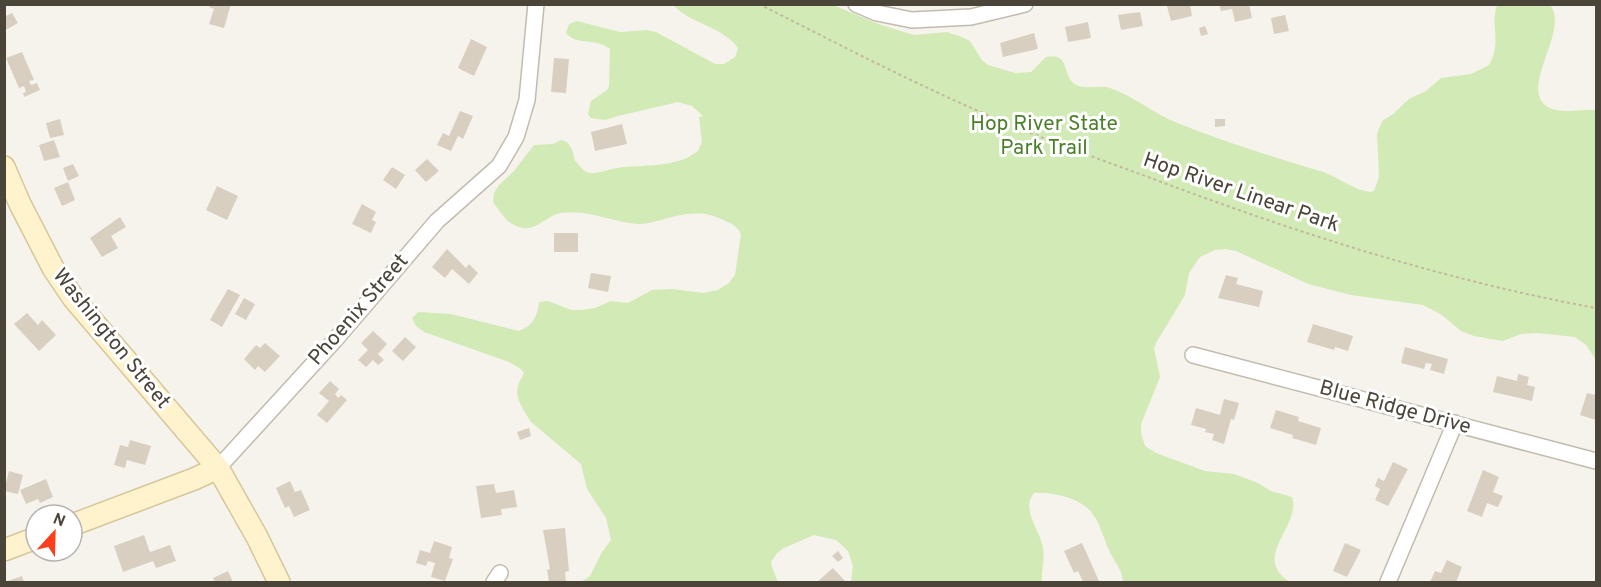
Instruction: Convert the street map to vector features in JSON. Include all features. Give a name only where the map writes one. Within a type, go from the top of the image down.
[{"type":"street","name":"Phoenix Street","points":[[84,520],[218,468],[335,340],[437,221],[499,166],[516,137],[527,100],[536,4]]},
{"type":"street","points":[[856,4],[877,12],[912,20],[971,17],[1025,4]]},
{"type":"street","name":"Washington Street","points":[[4,167],[49,261],[74,299],[218,468],[257,537],[279,582]]},
{"type":"street","name":"Blue Ridge Drive","points":[[1193,355],[1596,461]]},
{"type":"street","points":[[1388,582],[1455,423]]},
{"type":"street","points":[[4,550],[24,542]]},
{"type":"path","name":"Hop River Linear Park","points":[[759,4],[886,68],[991,117],[1216,203],[1371,253],[1462,279],[1596,308]]},
{"type":"green space","name":"Hop River State Park Trail","points":[[673,5],[833,5],[881,25],[914,35],[947,32],[962,37],[970,41],[988,65],[1015,73],[1031,72],[1046,57],[1054,56],[1060,58],[1070,79],[1079,86],[1110,88],[1175,122],[1230,143],[1323,172],[1358,189],[1370,192],[1374,191],[1379,177],[1377,134],[1382,121],[1409,99],[1426,91],[1441,78],[1471,74],[1489,65],[1495,49],[1497,5],[1550,5],[1555,16],[1554,29],[1540,75],[1538,89],[1541,100],[1555,110],[1596,110],[1596,360],[1586,345],[1575,337],[1537,333],[1521,334],[1503,341],[1474,336],[1461,331],[1442,315],[1423,305],[1351,295],[1308,284],[1236,251],[1215,250],[1200,257],[1189,273],[1185,295],[1156,343],[1154,348],[1160,377],[1141,424],[1141,433],[1145,446],[1156,453],[1205,471],[1234,474],[1258,483],[1271,491],[1292,497],[1293,508],[1276,552],[1275,562],[1279,572],[1290,582],[1123,582],[1121,573],[1090,510],[1066,497],[1050,493],[1034,493],[1029,506],[1032,521],[1043,548],[1042,582],[851,582],[853,566],[848,551],[836,540],[814,535],[777,553],[771,562],[778,582],[581,582],[590,576],[611,540],[606,518],[587,489],[581,464],[531,422],[523,409],[517,391],[524,373],[509,362],[424,332],[416,326],[412,318],[418,312],[451,314],[519,331],[534,319],[539,302],[548,301],[571,310],[581,310],[595,308],[611,301],[628,303],[652,290],[672,289],[703,293],[718,290],[729,283],[735,275],[741,234],[734,225],[715,217],[692,214],[638,224],[571,212],[556,214],[533,227],[523,228],[509,222],[493,202],[494,193],[499,185],[514,171],[534,145],[553,144],[561,140],[567,142],[572,149],[575,161],[589,173],[679,161],[698,151],[702,142],[699,117],[703,116],[692,106],[678,102],[605,120],[591,118],[588,114],[591,101],[609,86],[610,49],[575,39],[566,33],[569,24],[577,21],[620,32],[647,30],[656,32],[715,64],[724,64],[735,57],[738,48],[724,35],[688,17]]},
{"type":"building","points":[[210,4],[231,4],[224,28],[209,24],[214,9],[209,7]]},
{"type":"building","points":[[1190,4],[1192,16],[1171,21],[1167,6]]},
{"type":"building","points":[[1219,4],[1249,4],[1252,18],[1235,22],[1232,9],[1221,11]]},
{"type":"building","points":[[1140,12],[1143,26],[1121,30],[1118,15]]},
{"type":"building","points":[[12,13],[18,23],[4,31],[4,17]]},
{"type":"building","points":[[1285,15],[1289,31],[1274,34],[1271,18]]},
{"type":"building","points":[[1088,22],[1091,38],[1068,42],[1065,27]]},
{"type":"building","points":[[1205,26],[1208,34],[1201,36],[1199,28]]},
{"type":"building","points":[[1034,33],[1038,49],[1003,57],[1000,43]]},
{"type":"building","points":[[471,39],[487,47],[474,76],[458,68]]},
{"type":"building","points":[[22,52],[34,80],[29,81],[31,85],[37,83],[40,90],[24,97],[23,93],[26,92],[24,86],[19,88],[6,58]]},
{"type":"building","points":[[554,58],[569,59],[566,93],[551,92]]},
{"type":"building","points":[[460,111],[473,116],[463,139],[458,136],[451,151],[437,145],[443,133],[449,136]]},
{"type":"building","points":[[60,119],[64,135],[50,138],[46,123]]},
{"type":"building","points":[[1215,119],[1225,119],[1225,126],[1215,127]]},
{"type":"building","points":[[622,124],[627,144],[595,151],[591,132]]},
{"type":"building","points":[[54,140],[60,157],[44,161],[39,145]]},
{"type":"building","points":[[427,159],[439,171],[426,182],[415,170]]},
{"type":"building","points":[[73,164],[79,176],[68,181],[63,168]]},
{"type":"building","points":[[392,167],[405,175],[396,189],[383,180]]},
{"type":"building","points":[[68,182],[75,200],[62,206],[54,188]]},
{"type":"building","points":[[217,186],[238,196],[227,220],[206,210]]},
{"type":"building","points":[[362,204],[376,212],[372,220],[376,222],[371,233],[352,224]]},
{"type":"building","points":[[120,217],[126,227],[111,236],[118,248],[102,257],[90,238]]},
{"type":"building","points":[[554,233],[578,233],[578,252],[554,252]]},
{"type":"building","points":[[447,249],[466,268],[469,264],[478,273],[469,284],[452,269],[445,278],[432,267]]},
{"type":"building","points":[[591,273],[611,276],[608,292],[588,288]]},
{"type":"building","points":[[1226,275],[1238,278],[1236,284],[1263,291],[1259,307],[1218,298]]},
{"type":"building","points":[[228,289],[240,295],[222,327],[210,320]]},
{"type":"building","points":[[244,298],[255,304],[246,320],[235,314]]},
{"type":"building","points":[[27,313],[38,325],[42,320],[56,335],[39,351],[14,324]]},
{"type":"building","points":[[1313,324],[1353,336],[1348,351],[1335,347],[1334,350],[1307,342]]},
{"type":"building","points":[[373,331],[387,344],[378,354],[384,360],[378,365],[373,360],[366,367],[358,360],[368,350],[361,343]]},
{"type":"building","points":[[405,337],[416,347],[403,361],[392,351]]},
{"type":"building","points":[[265,343],[280,356],[265,372],[258,366],[255,370],[244,359],[256,345],[260,348]]},
{"type":"building","points":[[1405,347],[1448,359],[1444,374],[1430,370],[1432,364],[1426,363],[1424,369],[1401,363]]},
{"type":"building","points":[[1518,374],[1529,377],[1527,385],[1535,387],[1532,401],[1493,392],[1497,376],[1517,381]]},
{"type":"building","points":[[330,381],[339,389],[335,394],[338,398],[341,395],[347,400],[327,423],[317,415],[329,401],[319,393]]},
{"type":"building","points":[[1587,393],[1596,395],[1596,420],[1580,415]]},
{"type":"building","points":[[1224,399],[1239,403],[1234,420],[1231,419],[1224,444],[1212,440],[1214,434],[1205,432],[1206,429],[1191,425],[1196,408],[1220,415]]},
{"type":"building","points":[[1276,410],[1299,417],[1298,421],[1321,428],[1316,445],[1270,428]]},
{"type":"building","points":[[529,428],[531,436],[520,440],[517,432]]},
{"type":"building","points":[[130,440],[151,446],[145,465],[127,460],[125,468],[114,465],[120,445],[128,447]]},
{"type":"building","points":[[1393,462],[1408,469],[1388,506],[1375,500],[1380,489],[1375,486],[1378,478],[1384,481]]},
{"type":"building","points":[[1483,470],[1499,477],[1493,492],[1503,496],[1498,507],[1487,503],[1482,517],[1467,511]]},
{"type":"building","points":[[9,471],[23,475],[18,494],[4,491]]},
{"type":"building","points":[[46,479],[53,497],[40,503],[38,499],[26,503],[20,490]]},
{"type":"building","points":[[290,481],[295,492],[301,490],[310,510],[294,517],[289,506],[285,508],[276,488]]},
{"type":"building","points":[[494,484],[496,493],[514,490],[517,507],[501,509],[502,515],[481,518],[476,486]]},
{"type":"building","points":[[565,528],[569,571],[565,572],[566,582],[549,582],[547,570],[550,569],[543,530]]},
{"type":"building","points":[[144,535],[150,552],[170,545],[176,561],[156,568],[153,561],[123,572],[114,546]]},
{"type":"building","points":[[434,541],[452,547],[449,558],[453,559],[445,581],[431,577],[435,563],[428,561],[426,566],[416,563],[420,550],[430,553]]},
{"type":"building","points":[[1082,543],[1099,581],[1083,582],[1078,571],[1074,573],[1064,551]]},
{"type":"building","points":[[1345,543],[1361,550],[1347,577],[1333,571]]},
{"type":"building","points":[[838,551],[843,558],[838,562],[832,556]]},
{"type":"building","points":[[1447,560],[1462,567],[1456,582],[1430,582],[1435,571],[1441,573]]},
{"type":"building","points":[[833,568],[845,581],[817,582]]},
{"type":"building","points":[[228,571],[233,582],[215,582],[213,578]]},
{"type":"building","points":[[22,576],[24,582],[5,582]]}]
